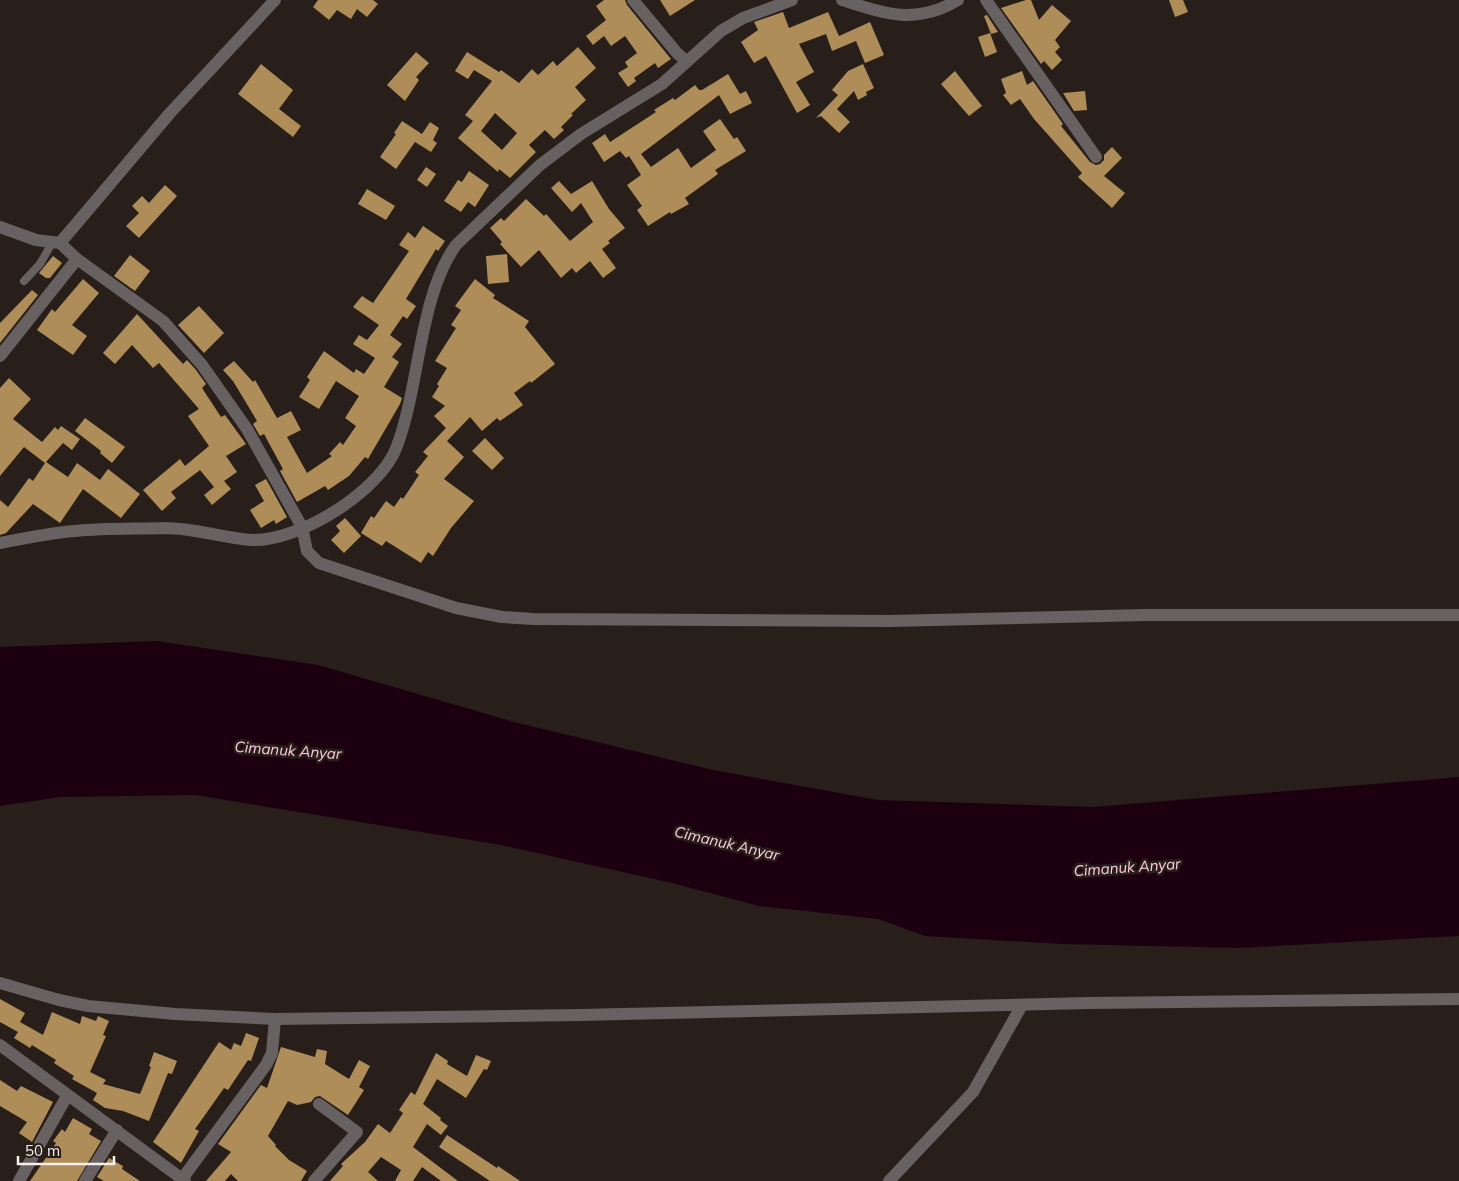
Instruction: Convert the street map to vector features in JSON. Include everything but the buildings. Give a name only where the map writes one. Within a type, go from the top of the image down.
[{"type":"street","points":[[56,243],[170,113],[274,0]]},
{"type":"street","points":[[633,0],[686,61]]},
{"type":"street","points":[[0,543],[73,531],[172,528],[206,531],[252,540],[280,536],[328,515],[365,490],[378,478],[395,453],[412,397],[436,286],[448,257],[456,245],[540,165],[581,134],[662,84],[721,31],[744,18],[790,0]]},
{"type":"street","points":[[842,0],[860,3],[897,16],[913,16],[939,10],[958,0]]},
{"type":"street","points":[[986,0],[1096,157]]},
{"type":"street","points":[[0,227],[28,237],[56,243],[163,321],[189,348],[227,397],[242,421],[302,527],[307,551],[319,563],[456,608],[510,617],[602,620],[890,621],[1146,615],[1459,615]]},
{"type":"street","points":[[0,356],[77,259]]},
{"type":"street","points":[[0,983],[88,1006],[175,1014],[275,1019],[1459,999]]},
{"type":"street","points":[[889,1181],[973,1092],[1022,1005]]},
{"type":"street","points":[[0,1045],[184,1180],[266,1064],[272,1053],[275,1019]]},
{"type":"street","points":[[19,1181],[68,1096]]},
{"type":"street","points":[[314,1181],[357,1132],[319,1104]]},
{"type":"street","points":[[85,1181],[117,1130]]},
{"type":"lane","points":[[24,281],[56,243]]},
{"type":"water","name":"Cimanuk Anyar","points":[[157,641],[318,665],[514,722],[713,770],[878,800],[1092,807],[1459,777],[1459,936],[1239,948],[1062,944],[925,936],[878,919],[759,906],[672,883],[501,845],[195,795],[60,797],[0,806],[0,647]]}]
